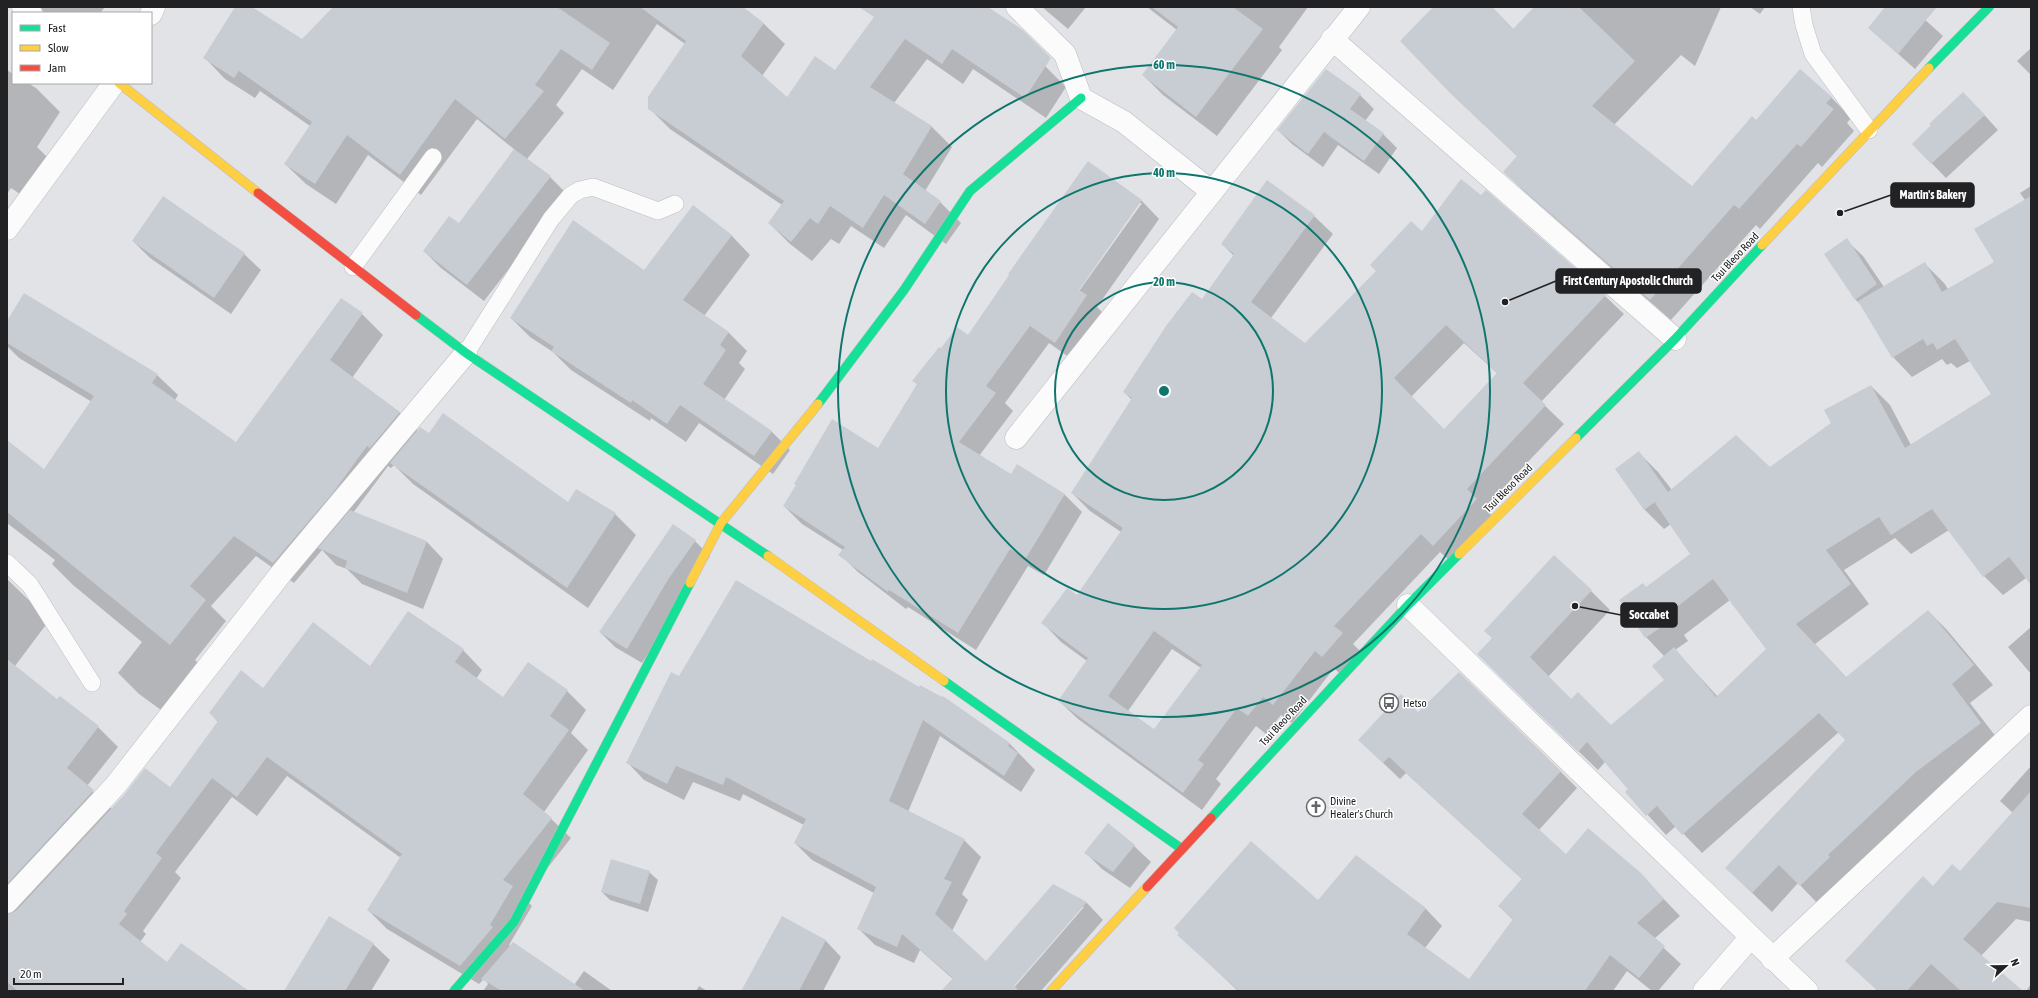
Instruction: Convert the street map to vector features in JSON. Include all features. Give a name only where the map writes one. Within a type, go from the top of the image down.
[{"type":"street","points":[[1017,7],[1065,54],[1081,98],[1124,122],[1211,191]]},
{"type":"street","points":[[1016,438],[1211,191],[1359,7]]},
{"type":"street","name":"Tsui Bleoo Road","points":[[1051,991],[1408,605],[1675,339],[1869,130],[1989,7]]},
{"type":"street","points":[[1332,39],[1675,339]]},
{"type":"street","points":[[7,229],[113,84]]},
{"type":"street","points":[[120,84],[353,267],[466,353],[721,523],[1182,849]]},
{"type":"street","points":[[454,991],[514,922],[721,523],[808,417],[899,297],[970,191],[1081,98]]},
{"type":"street","points":[[7,902],[115,786],[283,571],[466,353]]},
{"type":"street","points":[[1408,605],[1806,991]]},
{"type":"street","points":[[1772,959],[2031,716]]},
{"type":"street","points":[[1704,991],[1750,938]]},
{"type":"lane","points":[[1801,7],[1804,25],[1813,54],[1869,130]]},
{"type":"lane","points":[[353,267],[433,157]]},
{"type":"lane","points":[[466,353],[551,219],[571,195],[580,190],[593,187],[658,211],[675,204]]},
{"type":"lane","points":[[7,563],[30,585],[92,683]]},
{"type":"building","points":[[235,7],[252,7],[302,39],[333,7],[557,7],[610,43],[592,70],[561,49],[535,85],[544,91],[505,139],[455,99],[400,175],[347,135],[315,184],[284,164],[312,122],[239,71],[234,78],[203,58]]},
{"type":"building","points":[[640,7],[743,7],[764,23],[741,56],[787,97],[815,56],[835,70],[874,17],[859,7],[988,7],[1023,30],[1051,58],[1025,98],[952,49],[942,64],[905,39],[870,87],[932,126],[903,174],[941,201],[925,224],[884,195],[863,228],[830,206],[818,224],[810,218],[791,242],[768,223],[784,201],[648,109],[648,97],[686,41]]},
{"type":"building","points":[[1152,7],[1233,7],[1263,29],[1196,117],[1142,75],[1178,27]]},
{"type":"building","points":[[1433,7],[1492,7],[1513,29],[1534,7],[1579,7],[1635,61],[1592,106],[1692,186],[1752,116],[1756,120],[1800,69],[1832,97],[1826,103],[1834,109],[1801,147],[1797,144],[1739,209],[1734,205],[1650,300],[1503,172],[1517,156],[1451,94],[1400,41]]},
{"type":"building","points":[[1885,7],[1937,7],[1898,54],[1868,28]]},
{"type":"building","points":[[1326,69],[1361,94],[1350,109],[1384,133],[1364,161],[1324,132],[1308,154],[1277,130]]},
{"type":"building","points":[[1963,92],[1985,115],[1931,164],[1912,144],[1931,125],[1929,124]]},
{"type":"building","points":[[514,149],[551,176],[467,285],[423,251],[449,216],[459,223]]},
{"type":"building","points":[[1088,161],[1142,200],[1079,290],[1087,295],[1055,343],[1030,326],[986,386],[996,393],[959,442],[1011,474],[1017,464],[1065,494],[1026,558],[1010,549],[958,633],[889,590],[888,592],[838,555],[845,547],[783,506],[796,485],[794,484],[832,419],[878,448],[917,384],[912,381],[957,327],[968,335],[1009,275],[1008,274]]},
{"type":"building","points":[[1461,179],[1481,195],[1486,190],[1606,295],[1523,383],[1546,405],[1467,489],[1477,499],[1433,546],[1421,534],[1334,626],[1343,633],[1322,657],[1315,651],[1273,705],[1263,697],[1248,716],[1237,708],[1198,760],[1204,764],[1183,793],[1058,701],[1088,658],[1041,623],[1067,588],[1077,595],[1123,528],[1071,493],[1132,398],[1123,392],[1166,326],[1192,292],[1202,299],[1234,254],[1221,244],[1267,180],[1315,215],[1251,302],[1305,343],[1376,271],[1370,265],[1411,221],[1422,231]],"holes":[[[1446,325],[1497,373],[1444,429],[1394,378]],[[1154,631],[1202,665],[1154,729],[1108,696]]]},
{"type":"building","points":[[163,196],[245,253],[214,298],[132,241]]},
{"type":"building","points":[[2031,196],[2031,585],[2009,557],[1983,577],[1932,509],[1891,535],[1879,517],[1826,550],[1851,584],[1796,624],[1846,677],[1928,610],[1974,665],[1952,684],[1981,723],[1916,772],[1828,855],[1830,857],[1800,886],[1779,865],[1752,893],[1725,868],[1845,740],[1819,713],[1682,835],[1657,806],[1646,816],[1625,792],[1628,789],[1587,742],[1578,752],[1477,654],[1492,638],[1484,631],[1554,555],[1592,590],[1530,657],[1571,699],[1578,692],[1611,725],[1664,680],[1652,666],[1674,647],[1716,697],[1766,649],[1713,579],[1665,616],[1669,622],[1645,638],[1619,600],[1643,583],[1646,587],[1690,554],[1655,503],[1658,500],[1644,510],[1615,469],[1639,451],[1668,492],[1736,435],[1770,467],[1831,423],[1824,410],[1871,385],[1905,448],[1991,394],[1955,339],[1937,350],[1933,343],[1927,346],[1923,339],[1892,358],[1858,301],[1925,262],[1942,292],[1994,262],[1974,229]]},
{"type":"building","points":[[693,205],[732,235],[683,300],[729,332],[720,345],[726,350],[703,384],[772,431],[754,456],[680,405],[667,424],[632,400],[631,403],[551,351],[554,347],[510,318],[573,220],[644,270]]},
{"type":"building","points":[[1847,238],[1877,284],[1855,300],[1824,254]]},
{"type":"building","points":[[24,293],[158,374],[152,383],[236,442],[341,298],[363,313],[330,360],[400,412],[370,448],[367,446],[332,494],[273,563],[234,536],[190,586],[206,600],[170,645],[7,512],[7,440],[44,469],[94,396],[7,343],[7,321]]},
{"type":"building","points":[[443,413],[568,502],[576,489],[616,513],[567,588],[390,463],[420,427],[429,433]]},
{"type":"building","points":[[350,510],[427,541],[407,593],[345,568],[347,561],[318,548]]},
{"type":"building","points":[[673,524],[696,540],[669,578],[627,649],[599,632]]},
{"type":"building","points":[[736,580],[871,661],[872,659],[919,687],[920,685],[942,697],[943,696],[1010,743],[1008,746],[1018,753],[1004,776],[923,720],[889,801],[965,839],[944,879],[952,882],[935,914],[986,961],[1053,884],[1087,902],[1014,986],[1019,991],[941,991],[953,978],[902,934],[897,947],[857,929],[876,887],[794,843],[806,819],[726,777],[723,785],[676,766],[667,784],[626,763],[671,672],[679,676]]},
{"type":"building","points":[[408,611],[464,649],[455,662],[503,697],[528,662],[568,690],[550,716],[569,730],[523,794],[552,818],[503,880],[513,886],[490,925],[493,927],[460,966],[367,910],[402,854],[267,757],[237,797],[212,778],[156,853],[162,858],[124,911],[127,914],[119,924],[167,962],[181,943],[249,991],[18,991],[7,982],[7,914],[16,911],[124,795],[145,768],[170,787],[218,721],[209,713],[241,670],[263,688],[313,622],[370,666]]},
{"type":"building","points":[[7,659],[57,699],[60,696],[99,726],[67,768],[94,790],[7,884]]},
{"type":"building","points":[[1459,672],[1561,771],[1522,814],[1566,854],[1588,828],[1641,873],[1664,899],[1637,923],[1665,946],[1639,978],[1610,955],[1585,991],[1239,991],[1177,935],[1179,933],[1174,928],[1251,841],[1318,900],[1356,855],[1426,908],[1407,934],[1469,979],[1513,919],[1498,906],[1522,879],[1389,757],[1383,763],[1358,740],[1401,694],[1418,712]]},
{"type":"building","points":[[2031,791],[2031,908],[1997,902],[1963,939],[2023,991],[1961,991],[1931,964],[1907,991],[1878,991],[1845,961],[1923,876],[1933,886],[1952,864],[1960,871]]},
{"type":"building","points":[[1108,823],[1135,845],[1113,872],[1084,853]]},
{"type":"building","points":[[611,859],[650,871],[640,904],[601,892]]},
{"type":"building","points":[[329,916],[374,943],[345,991],[284,991]]},
{"type":"building","points":[[782,916],[826,940],[799,991],[741,991]]},
{"type":"building","points":[[513,942],[585,991],[502,991],[481,979]]},
{"type":"traffic: fast","points":[[1929,68],[1989,7]]},
{"type":"traffic: fast","points":[[818,404],[904,290],[970,191],[1081,98]]},
{"type":"traffic: fast","points":[[1576,438],[1675,339],[1762,245]]},
{"type":"traffic: fast","points":[[416,315],[466,353],[768,556]]},
{"type":"traffic: fast","points":[[1211,818],[1408,605],[1459,554]]},
{"type":"traffic: fast","points":[[454,991],[514,922],[690,583]]},
{"type":"traffic: fast","points":[[944,681],[1182,849]]},
{"type":"traffic: slow","points":[[1762,245],[1929,68]]},
{"type":"traffic: slow","points":[[120,84],[258,193]]},
{"type":"traffic: slow","points":[[690,583],[721,523],[818,404]]},
{"type":"traffic: slow","points":[[1459,554],[1576,438]]},
{"type":"traffic: slow","points":[[768,556],[944,681]]},
{"type":"traffic: slow","points":[[1051,991],[1147,887]]},
{"type":"traffic: jam","points":[[258,193],[416,315]]},
{"type":"traffic: jam","points":[[1147,887],[1211,818]]},
{"type":"place","name":"Martin's Bakery","points":[[1840,213]]},
{"type":"place","name":"First Century Apostolic Church","points":[[1505,302]]},
{"type":"place","name":"Soccabet","points":[[1575,606]]},
{"type":"place","name":"Hetso","points":[[1389,703]]},
{"type":"place","name":"Divine Healer's Church","points":[[1316,807]]}]
